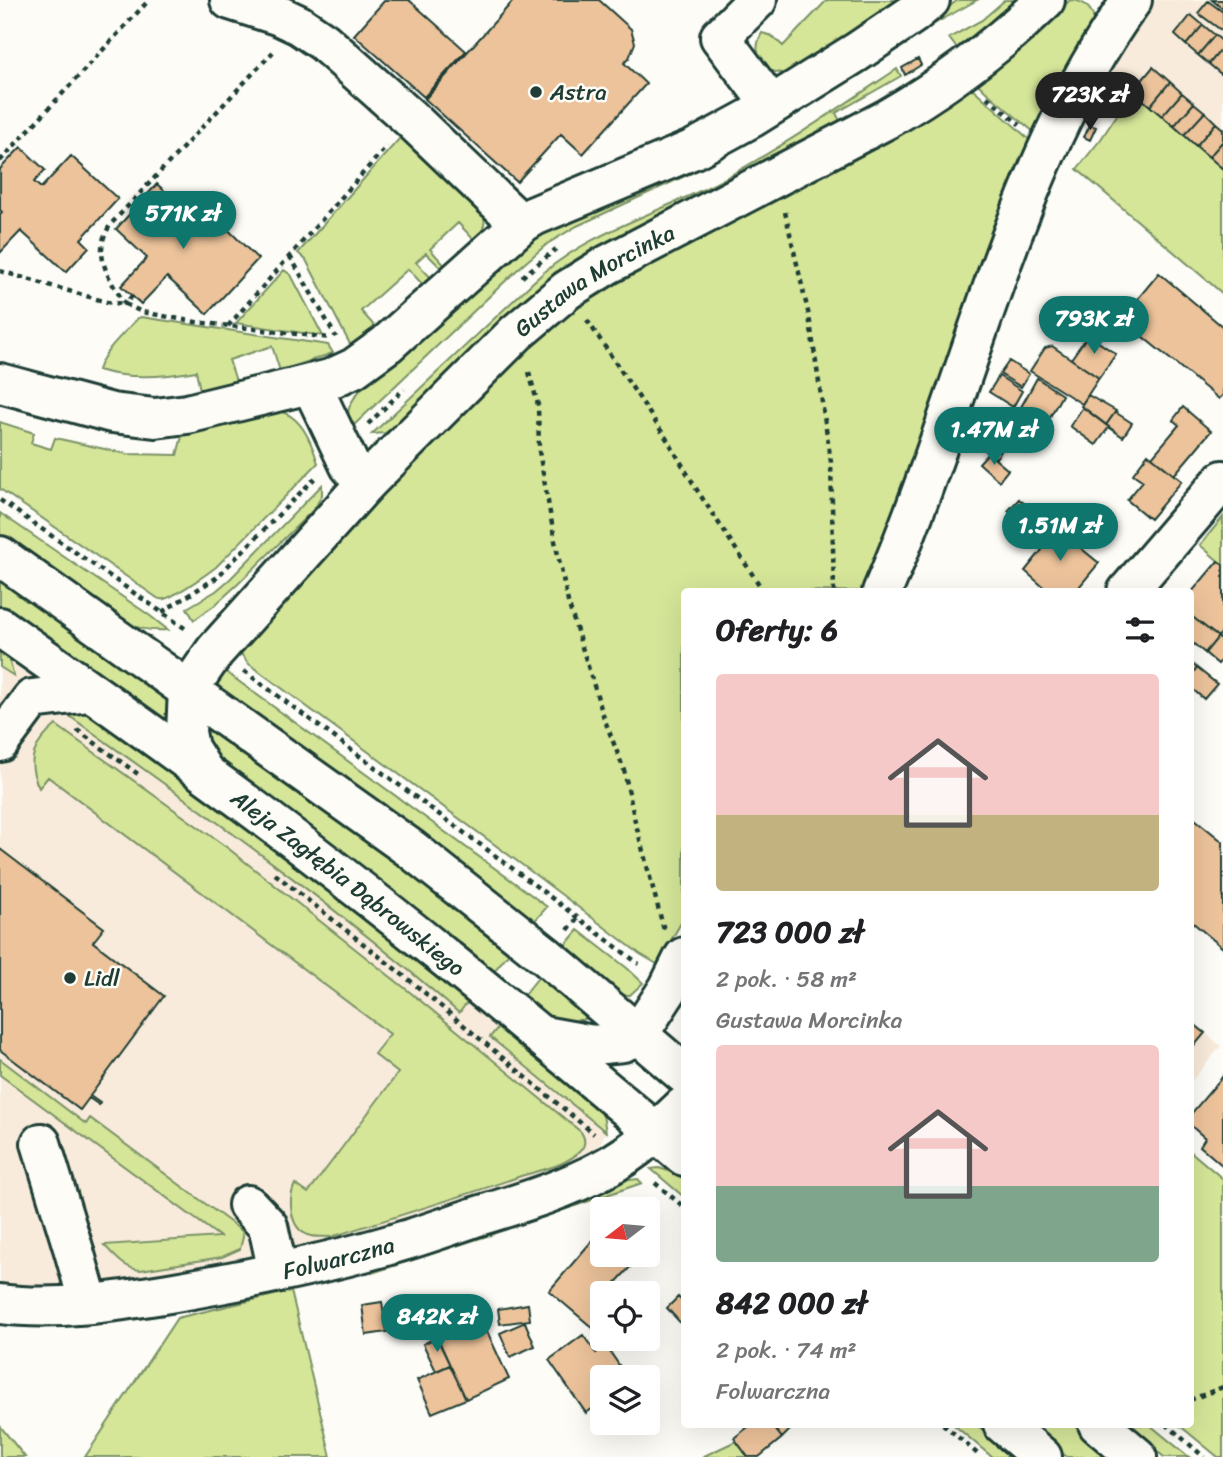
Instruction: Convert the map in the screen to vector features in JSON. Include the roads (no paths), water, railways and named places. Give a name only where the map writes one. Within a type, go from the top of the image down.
[{"type":"street","points":[[230,0],[280,16],[324,42],[411,119],[522,224]]},
{"type":"street","points":[[757,0],[720,37],[771,105]]},
{"type":"street","points":[[0,383],[112,413],[155,418],[187,414],[330,379],[354,368],[387,344],[534,216],[694,149],[857,52],[930,0]]},
{"type":"street","name":"Gustawa Morcinka","points":[[188,690],[225,658],[366,483],[516,333],[567,290],[638,248],[887,119],[940,87],[999,41],[1045,0]]},
{"type":"street","points":[[884,588],[1034,179],[1068,106],[1126,2]]},
{"type":"street","points":[[311,384],[350,466],[366,483]]},
{"type":"street","points":[[1130,588],[1223,480]]},
{"type":"street","points":[[0,556],[411,849],[546,956],[681,1071]]},
{"type":"street","points":[[7,632],[32,699]]},
{"type":"street","name":"Aleja Zagłębia Dąbrowskiego","points":[[7,632],[204,772],[349,883],[541,1036],[670,1144]]},
{"type":"street","points":[[188,690],[186,732],[189,748],[204,772]]},
{"type":"street","points":[[0,742],[32,699],[90,692]]},
{"type":"street","points":[[541,1036],[593,1045],[623,1042],[638,1035],[668,989],[668,967]]},
{"type":"street","name":"Folwarczna","points":[[0,1304],[89,1304],[221,1284],[396,1243],[541,1196],[583,1179],[624,1157],[670,1144],[681,1115]]},
{"type":"street","points":[[41,1143],[89,1304]]},
{"type":"street","points":[[248,1205],[268,1226],[278,1272]]},
{"type":"street","points":[[1008,1428],[1042,1457]]},
{"type":"street","points":[[1103,1428],[1137,1457]]},
{"type":"place","name":"Astra","points":[[536,92]]},
{"type":"place","name":"Lidl","points":[[70,978]]}]
